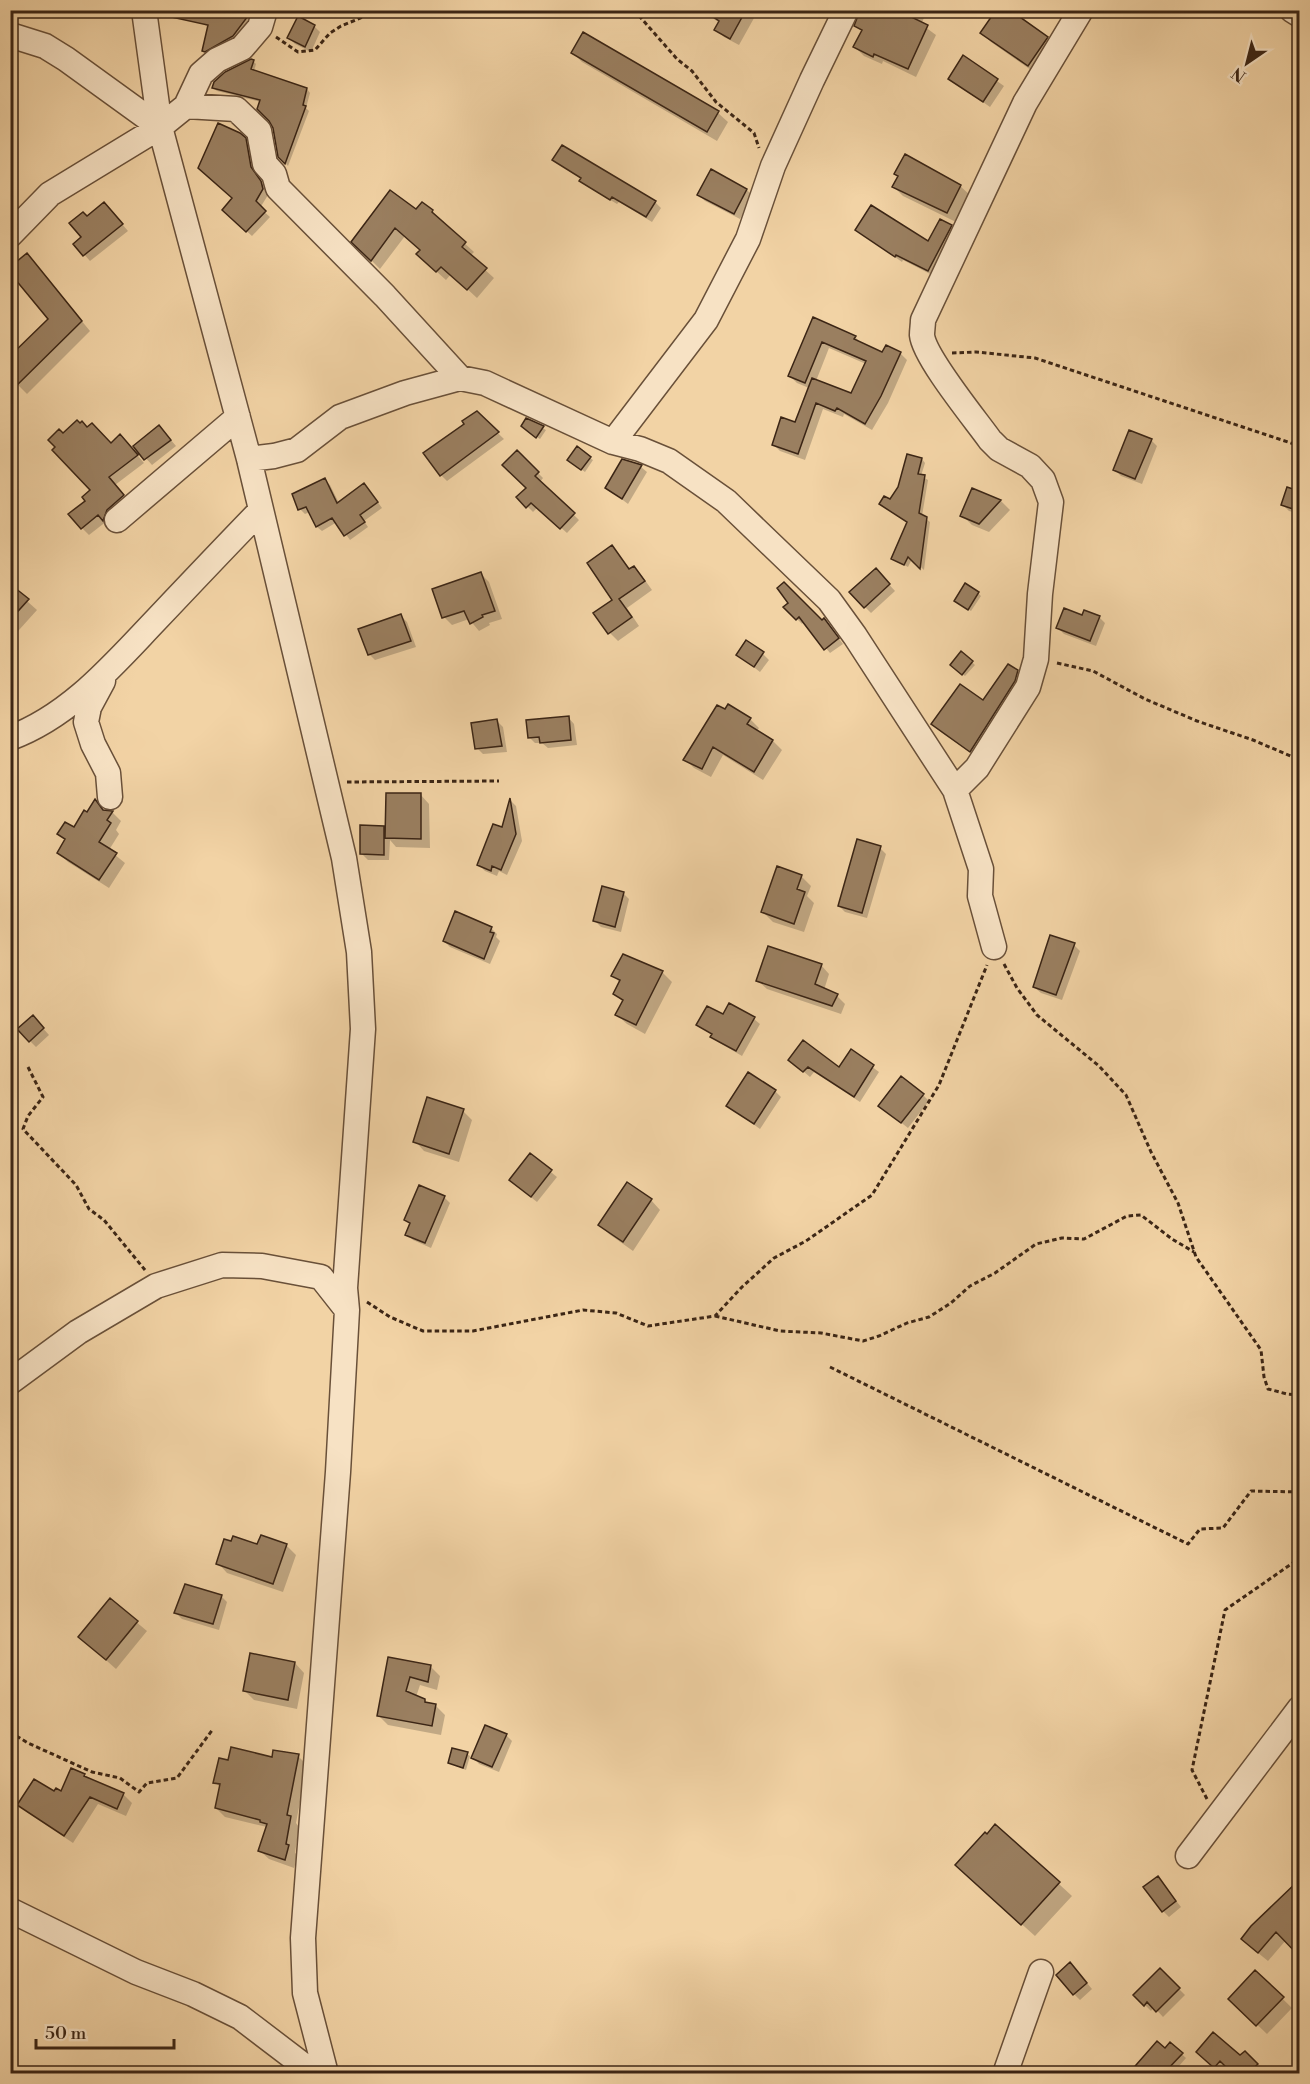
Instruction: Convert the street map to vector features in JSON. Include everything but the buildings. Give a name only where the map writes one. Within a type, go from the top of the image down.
[{"type":"street","points":[[144,10],[160,127],[249,459],[324,782],[344,858],[359,952],[363,1029],[338,1472],[303,1938],[305,1993],[326,2072]]},
{"type":"street","points":[[613,442],[706,320],[748,239],[773,166],[846,10]]},
{"type":"street","points":[[955,790],[977,768],[1028,687],[1036,659],[1040,594],[1051,502],[1043,480],[1030,466],[999,449],[990,440],[930,355],[922,336],[923,321],[1024,103],[1081,10]]},
{"type":"street","points":[[1292,10],[1299,15]]},
{"type":"street","points":[[10,235],[50,194],[160,127],[186,106],[201,74],[217,60],[242,48],[263,19]]},
{"type":"street","points":[[10,35],[52,50],[160,127]]},
{"type":"street","points":[[186,106],[236,109],[259,131],[265,164],[274,174],[278,188],[386,296],[460,378]]},
{"type":"street","points":[[249,459],[297,450],[340,417],[405,393],[460,378],[485,383],[613,442],[640,449],[669,461],[726,501],[829,600],[855,636],[955,790],[981,869],[980,896],[994,947]]},
{"type":"street","points":[[117,520],[238,417]]},
{"type":"street","points":[[10,738],[50,719],[77,699],[261,510]]},
{"type":"street","points":[[109,668],[89,707],[87,722],[93,744],[108,772],[110,797]]},
{"type":"street","points":[[10,1382],[78,1332],[156,1286],[222,1265],[262,1266],[321,1277],[346,1299]]},
{"type":"street","points":[[1188,1856],[1299,1708]]},
{"type":"street","points":[[10,1910],[136,1972],[193,1994],[240,2018],[303,2065],[326,2072]]},
{"type":"street","points":[[1005,2073],[1041,1972]]},
{"type":"path","points":[[263,19],[298,52],[315,50],[330,33],[340,26],[380,10]]},
{"type":"path","points":[[634,10],[677,59],[692,71],[716,102],[754,133],[758,147],[773,166]]},
{"type":"path","points":[[930,355],[976,351],[1035,358],[1299,446]]},
{"type":"path","points":[[1036,659],[1093,671],[1145,699],[1186,717],[1253,740],[1299,760]]},
{"type":"path","points":[[324,782],[499,781]]},
{"type":"path","points":[[715,1316],[774,1258],[806,1241],[872,1196],[939,1085],[994,947]]},
{"type":"path","points":[[994,947],[1017,988],[1037,1015],[1099,1066],[1126,1095],[1151,1152],[1178,1203],[1195,1253],[1261,1350],[1264,1377],[1268,1389],[1299,1395]]},
{"type":"path","points":[[28,1067],[43,1097],[28,1116],[23,1129],[76,1185],[89,1209],[104,1220],[136,1256],[156,1286]]},
{"type":"path","points":[[346,1299],[423,1331],[473,1331],[583,1310],[616,1313],[648,1326],[715,1316],[780,1331],[821,1333],[863,1341],[929,1317],[951,1303],[970,1286],[995,1273],[1036,1244],[1062,1238],[1084,1239],[1127,1216],[1141,1215],[1195,1253]]},
{"type":"path","points":[[830,1367],[1188,1544],[1200,1529],[1223,1528],[1251,1491],[1299,1492]]},
{"type":"path","points":[[1217,1818],[1192,1770],[1225,1610],[1299,1558]]},
{"type":"path","points":[[10,1732],[28,1743],[92,1772],[120,1778],[140,1792],[147,1783],[177,1779],[213,1729]]}]
